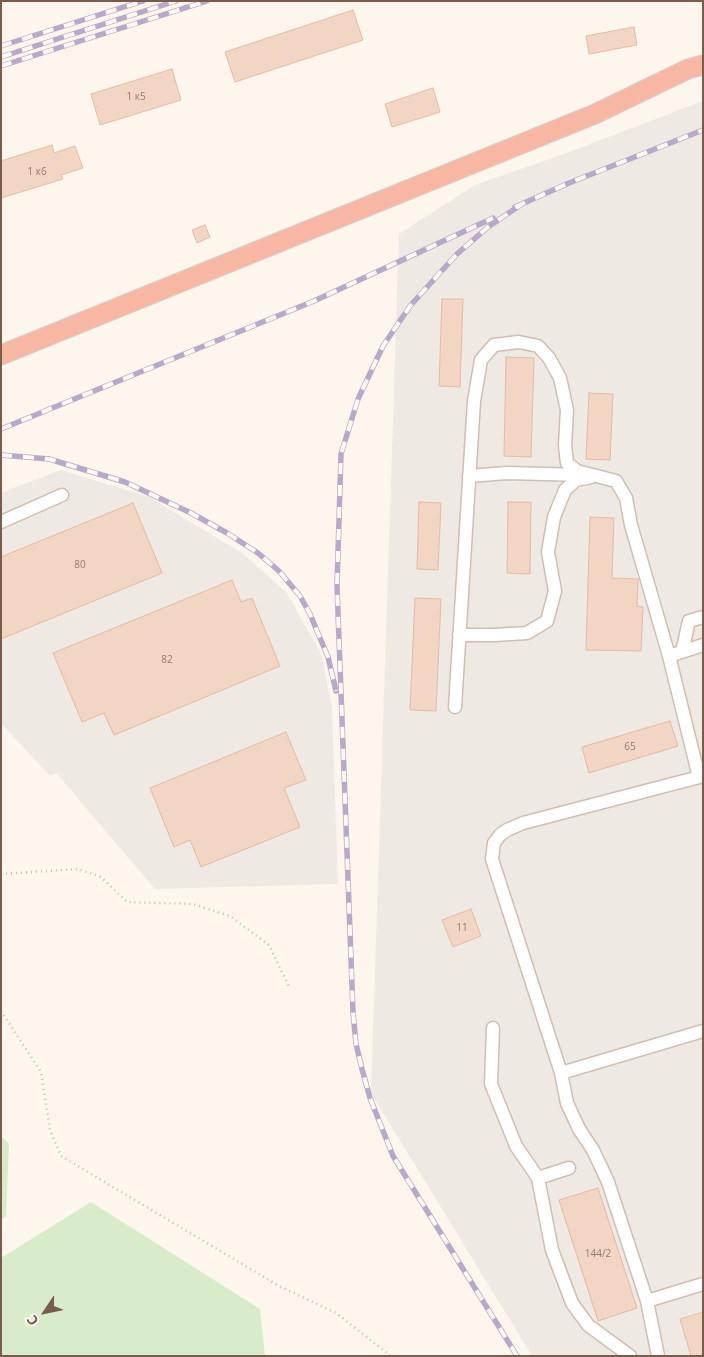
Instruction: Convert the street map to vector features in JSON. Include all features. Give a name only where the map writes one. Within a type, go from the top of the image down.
[{"type":"highway","points":[[1,356],[595,114],[688,69],[703,65]]},
{"type":"street","points":[[455,707],[474,401],[480,360],[494,345],[520,342],[538,346],[549,358],[560,378],[567,410],[565,445],[567,463],[577,471],[616,481],[626,498],[631,525],[701,776],[522,823],[500,835],[494,843],[492,859],[561,1073],[566,1103],[578,1129],[593,1150],[608,1182],[647,1301],[658,1356]]},
{"type":"street","points":[[469,476],[507,472],[596,476]]},
{"type":"street","points":[[459,635],[527,633],[547,621],[555,590],[548,552],[554,517],[565,490],[576,480],[596,476]]},
{"type":"street","points":[[1,522],[62,495]]},
{"type":"street","points":[[682,652],[689,621],[703,617]]},
{"type":"street","points":[[669,656],[703,645]]},
{"type":"street","points":[[493,1028],[491,1084],[516,1146],[538,1178],[552,1250],[572,1303],[588,1324],[630,1356]]},
{"type":"street","points":[[561,1073],[703,1031]]},
{"type":"street","points":[[538,1178],[569,1168]]},
{"type":"street","points":[[647,1301],[703,1284]]},
{"type":"path","points":[[1,874],[78,869],[101,877],[127,902],[193,904],[230,916],[269,945],[289,988]]},
{"type":"path","points":[[1,1011],[41,1072],[50,1130],[61,1156],[279,1286],[336,1313],[391,1356]]},
{"type":"shaded area","points":[[703,101],[703,1356],[532,1356],[371,1093],[399,234],[475,185],[561,155]]},
{"type":"shaded area","points":[[61,470],[149,497],[242,553],[286,592],[321,653],[332,708],[338,884],[155,889],[56,773],[50,776],[1,723],[1,493]]},
{"type":"green space","points":[[1,1136],[9,1144],[6,1216],[1,1220]]},
{"type":"green space","points":[[91,1202],[260,1309],[265,1356],[1,1356],[1,1258]]},
{"type":"building","points":[[353,10],[363,40],[235,82],[225,52]]},
{"type":"building","points":[[634,27],[637,45],[589,54],[586,36]]},
{"type":"building","points":[[172,69],[181,100],[100,125],[91,94]]},
{"type":"building","points":[[433,88],[440,112],[392,127],[385,104]]},
{"type":"building","points":[[52,145],[54,153],[75,146],[83,168],[61,175],[63,179],[1,198],[1,161]]},
{"type":"building","points":[[205,225],[210,237],[197,243],[192,230]]},
{"type":"building","points":[[442,299],[463,299],[460,387],[439,386]]},
{"type":"building","points":[[506,357],[534,358],[531,457],[504,456]]},
{"type":"building","points":[[589,393],[613,394],[610,460],[586,459]]},
{"type":"building","points":[[419,502],[441,503],[438,570],[417,569]]},
{"type":"building","points":[[508,502],[531,502],[530,574],[507,573]]},
{"type":"building","points":[[133,503],[162,573],[1,639],[1,557]]},
{"type":"building","points":[[590,517],[614,518],[612,578],[638,579],[637,606],[643,607],[641,651],[586,650]]},
{"type":"building","points":[[232,580],[241,602],[252,598],[280,666],[114,735],[104,713],[82,722],[53,653]]},
{"type":"building","points":[[415,598],[441,599],[436,711],[410,710]]},
{"type":"building","points":[[670,721],[678,746],[589,773],[582,747]]},
{"type":"building","points":[[286,732],[306,780],[284,788],[300,827],[201,867],[190,840],[174,847],[150,788]]},
{"type":"building","points":[[471,909],[481,936],[453,947],[442,920]]},
{"type":"building","points":[[598,1188],[637,1308],[598,1321],[559,1200]]},
{"type":"building","points":[[703,1312],[703,1356],[691,1356],[680,1319]]},
{"type":"railway","points":[[1,46],[143,1]]},
{"type":"railway","points":[[1,57],[176,1]]},
{"type":"railway","points":[[1,66],[207,1]]},
{"type":"railway","points":[[515,207],[569,183],[703,130]]},
{"type":"railway","points":[[517,1356],[393,1156],[370,1098],[356,1044],[353,1012],[337,586],[341,454],[358,399],[383,346],[410,306],[457,254],[488,227],[522,204]]},
{"type":"railway","points":[[1,429],[314,301],[493,218]]},
{"type":"railway","points":[[1,455],[49,459],[125,482],[191,513],[258,553],[279,571],[300,596],[310,614],[328,657],[336,691]]}]
